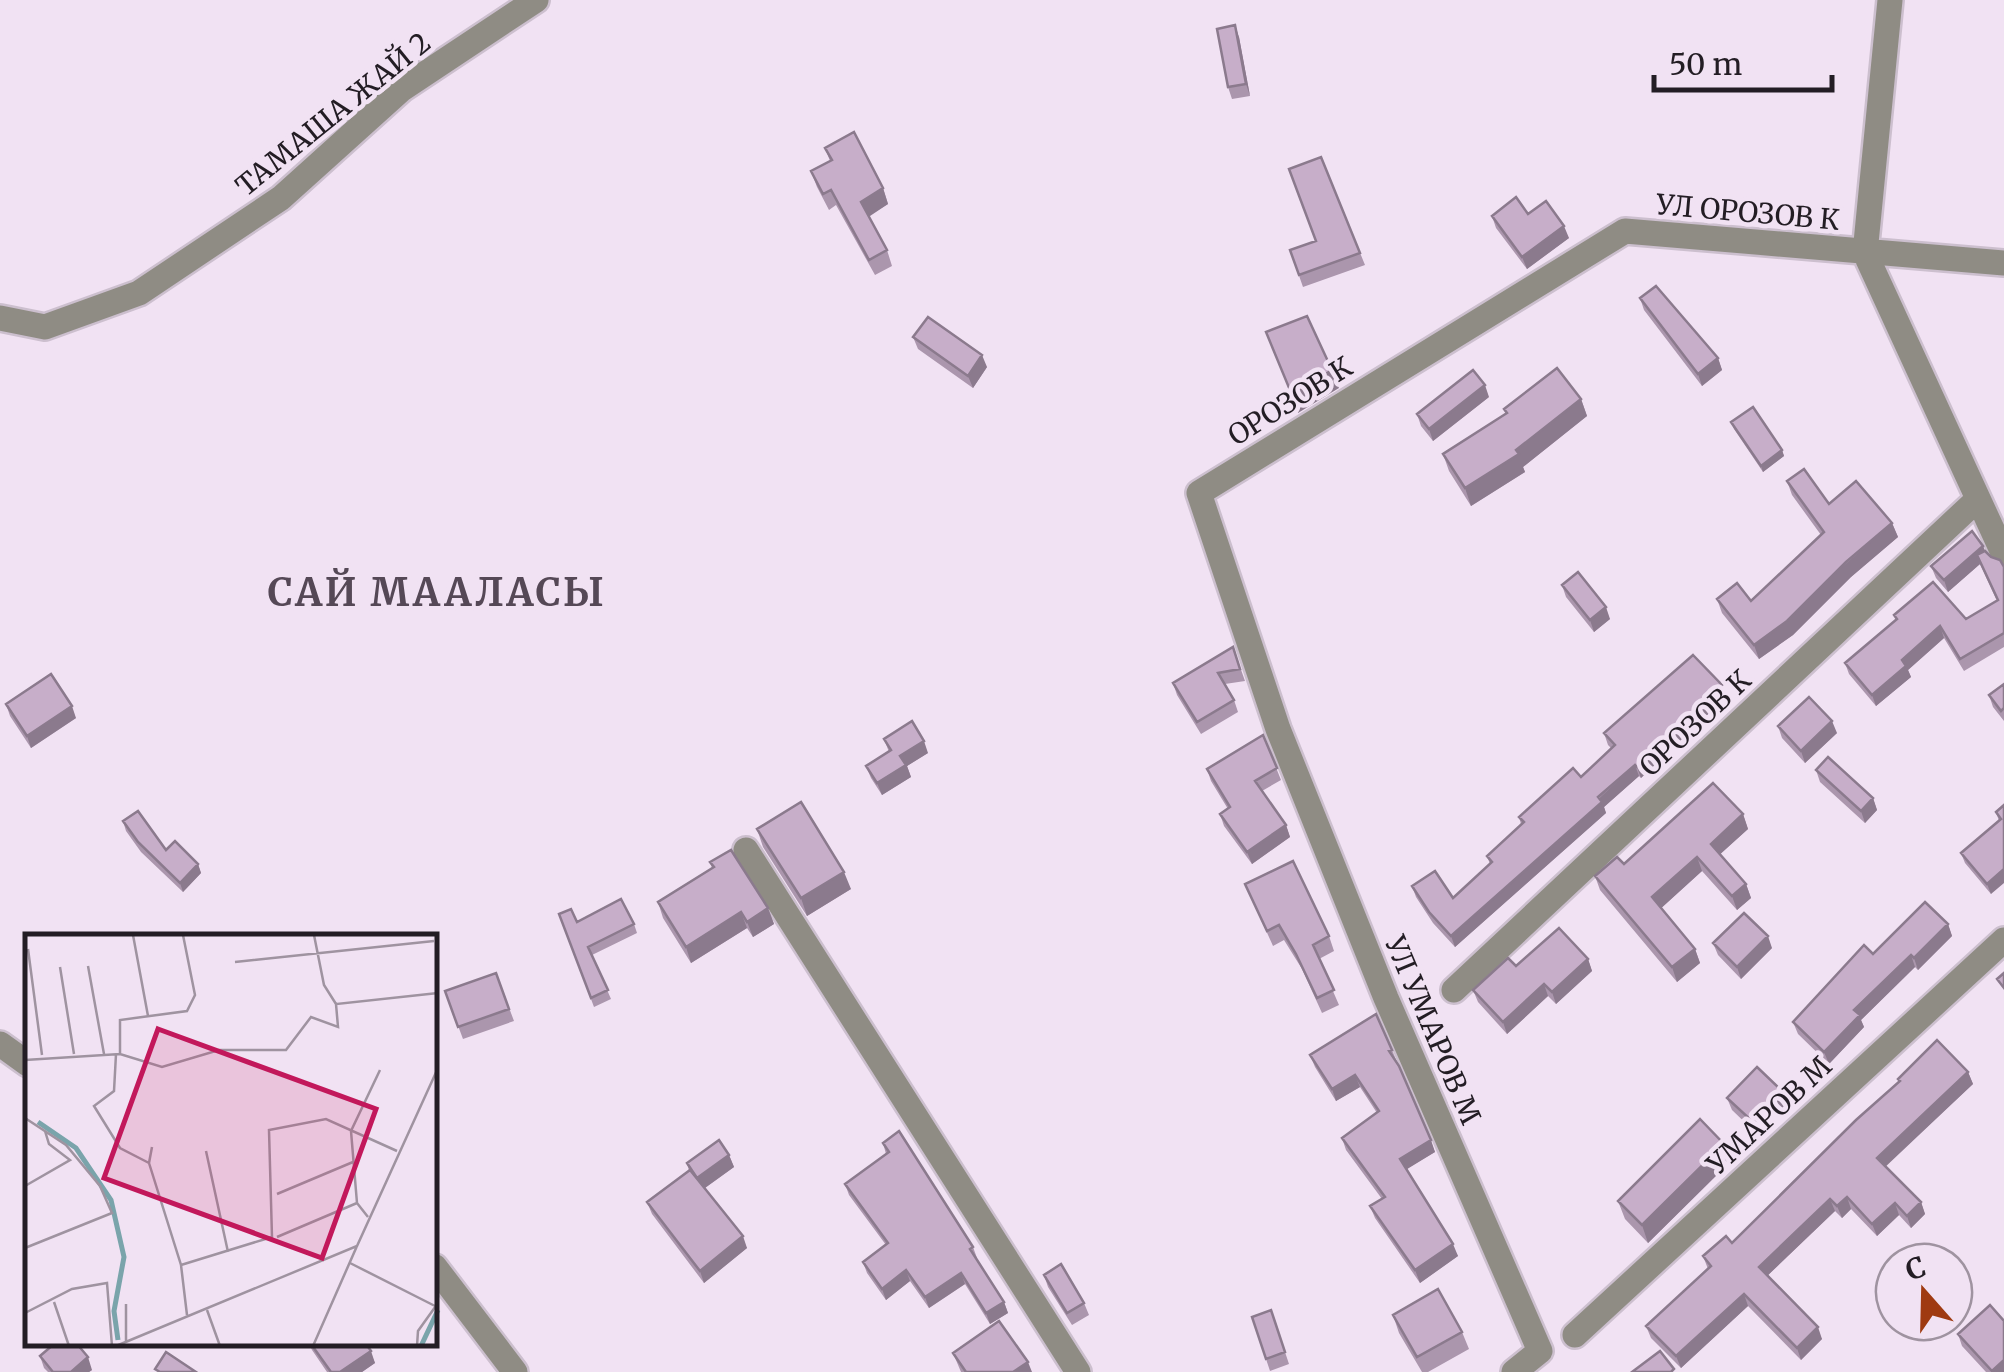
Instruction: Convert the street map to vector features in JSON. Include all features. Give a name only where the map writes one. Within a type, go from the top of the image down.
[{"type":"street","name":"ТАМАША ЖАЙ 2","points":[[0,318],[45,328],[140,293],[282,198],[402,89],[536,0]]},
{"type":"street","name":"УЛ ОРОЗОВ К","points":[[1890,0],[1865,253],[2004,555]]},
{"type":"street","name":"УЛ ОРОЗОВ К","points":[[1625,231],[2004,263]]},
{"type":"street","name":"ОРОЗОВ К","points":[[1278,729],[1198,492],[1625,231]]},
{"type":"street","name":"ОРОЗОВ К","points":[[1454,990],[1978,500]]},
{"type":"street","name":"УЛ УМАРОВ М","points":[[1278,729],[1386,998],[1540,1352],[1514,1372]]},
{"type":"street","points":[[746,850],[1078,1372]]},
{"type":"street","name":"УМАРОВ М","points":[[1575,1335],[2004,940]]},
{"type":"street","points":[[0,1044],[25,1062]]},
{"type":"street","points":[[438,1272],[515,1372]]},
{"type":"building","points":[[1235,25],[1246,84],[1228,87],[1217,29]]},
{"type":"building","points":[[854,132],[883,188],[861,202],[887,250],[869,260],[831,190],[823,194],[811,171],[832,160],[825,148]]},
{"type":"building","points":[[1321,157],[1360,253],[1299,275],[1290,250],[1316,241],[1289,169]]},
{"type":"building","points":[[1516,197],[1528,214],[1546,201],[1564,226],[1522,257],[1492,216]]},
{"type":"building","points":[[1656,286],[1718,358],[1698,374],[1640,298]]},
{"type":"building","points":[[1307,316],[1332,370],[1292,395],[1266,332]]},
{"type":"building","points":[[928,317],[982,355],[968,376],[913,337]]},
{"type":"building","points":[[1557,368],[1581,399],[1516,450],[1519,454],[1465,488],[1443,454],[1507,413],[1504,409]]},
{"type":"building","points":[[1473,370],[1485,385],[1429,429],[1417,414]]},
{"type":"building","points":[[1753,407],[1782,450],[1761,466],[1731,422]]},
{"type":"building","points":[[1804,469],[1829,504],[1856,481],[1892,523],[1787,621],[1754,645],[1717,599],[1737,583],[1751,601],[1824,532],[1787,481]]},
{"type":"building","points":[[1972,531],[1983,546],[1944,580],[1931,566]]},
{"type":"building","points":[[1985,551],[2004,567],[2004,633],[1960,659],[1940,626],[1902,660],[1906,666],[1872,695],[1845,663],[1933,582],[1966,619],[1998,600],[1977,555]]},
{"type":"building","points":[[1578,572],[1606,607],[1590,620],[1562,585]]},
{"type":"building","points":[[1233,647],[1240,669],[1218,673],[1234,700],[1197,722],[1173,683]]},
{"type":"building","points":[[1693,655],[1722,685],[1637,767],[1598,797],[1602,802],[1451,936],[1412,886],[1435,871],[1453,898],[1492,862],[1487,856],[1524,822],[1519,817],[1573,768],[1581,777],[1615,745],[1604,733]]},
{"type":"building","points":[[51,674],[72,706],[27,736],[6,704]]},
{"type":"building","points":[[2004,684],[2004,708],[2001,711],[1989,695]]},
{"type":"building","points":[[1809,697],[1832,721],[1801,751],[1778,726]]},
{"type":"building","points":[[912,721],[924,741],[900,756],[906,765],[877,783],[866,766],[891,750],[884,739]]},
{"type":"building","points":[[1263,735],[1277,768],[1255,781],[1286,825],[1247,852],[1220,814],[1230,807],[1207,769]]},
{"type":"building","points":[[1828,757],[1873,798],[1861,811],[1816,770]]},
{"type":"building","points":[[1713,783],[1743,814],[1711,844],[1746,884],[1732,896],[1697,857],[1652,897],[1695,949],[1672,967],[1595,876],[1617,857],[1624,864]]},
{"type":"building","points":[[801,802],[844,872],[801,898],[757,829]]},
{"type":"building","points":[[2004,805],[2004,869],[1987,884],[1961,853],[2001,819],[1996,812]]},
{"type":"building","points":[[138,811],[166,850],[175,841],[198,864],[180,883],[138,842],[123,821]]},
{"type":"building","points":[[731,850],[768,908],[747,922],[741,912],[686,947],[658,902],[714,867],[710,862]]},
{"type":"building","points":[[1293,861],[1329,936],[1313,945],[1334,990],[1317,998],[1279,925],[1267,931],[1245,884]]},
{"type":"building","points":[[621,899],[634,924],[588,947],[608,990],[591,998],[559,914],[571,909],[577,922]]},
{"type":"building","points":[[1925,902],[1948,924],[1854,1010],[1860,1015],[1824,1052],[1793,1022],[1864,945],[1873,954]]},
{"type":"building","points":[[1744,913],[1768,936],[1737,967],[1713,943]]},
{"type":"building","points":[[1559,928],[1588,959],[1552,992],[1544,984],[1503,1022],[1473,990],[1508,958],[1516,966]]},
{"type":"building","points":[[496,973],[509,1009],[458,1027],[445,991]]},
{"type":"building","points":[[1376,1014],[1431,1140],[1400,1159],[1453,1244],[1415,1270],[1370,1206],[1385,1197],[1342,1138],[1379,1111],[1355,1075],[1332,1089],[1310,1055]]},
{"type":"building","points":[[1937,1040],[1968,1072],[1877,1158],[1921,1202],[1907,1216],[1895,1203],[1872,1224],[1847,1197],[1837,1206],[1830,1199],[1759,1267],[1818,1327],[1797,1348],[1744,1294],[1676,1356],[1646,1326],[1711,1266],[1703,1256],[1726,1236],[1732,1243],[1900,1081]]},
{"type":"building","points":[[1757,1067],[1782,1091],[1753,1122],[1727,1098]]},
{"type":"building","points":[[1700,1119],[1724,1144],[1642,1225],[1618,1201]]},
{"type":"building","points":[[899,1131],[1004,1302],[986,1313],[961,1273],[925,1297],[906,1270],[882,1289],[863,1262],[888,1243],[845,1184],[889,1152],[883,1143]]},
{"type":"building","points":[[719,1140],[729,1155],[697,1178],[687,1163]]},
{"type":"building","points":[[690,1170],[743,1236],[700,1271],[647,1202]]},
{"type":"building","points":[[1061,1264],[1084,1303],[1067,1313],[1044,1275]]},
{"type":"building","points":[[1438,1289],[1462,1332],[1417,1357],[1393,1315]]},
{"type":"building","points":[[1990,1305],[2004,1321],[2004,1360],[1992,1371],[1965,1342],[1974,1342],[1974,1320]]},
{"type":"building","points":[[1271,1310],[1285,1352],[1266,1359],[1252,1317]]},
{"type":"building","points":[[999,1321],[1028,1362],[1013,1372],[966,1372],[953,1353]]},
{"type":"building","points":[[50,1347],[80,1347],[88,1357],[71,1372],[53,1372],[40,1356]]},
{"type":"building","points":[[313,1347],[368,1347],[371,1351],[340,1372],[331,1372]]},
{"type":"building","points":[[1660,1351],[1674,1369],[1671,1372],[1632,1372]]},
{"type":"building","points":[[166,1352],[196,1372],[155,1369]]},
{"type":"district","name":"САЙ МААЛАСЫ","points":[[437,592]]}]
